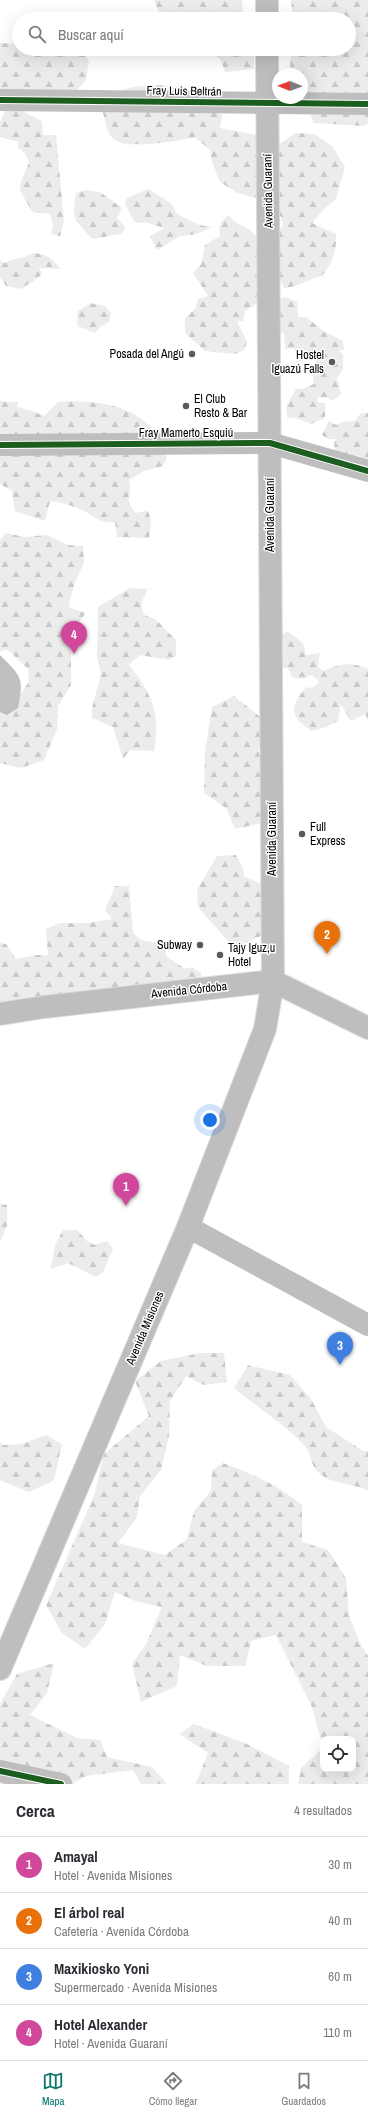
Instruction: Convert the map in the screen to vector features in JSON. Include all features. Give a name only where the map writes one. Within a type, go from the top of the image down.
[{"type":"main road","points":[[267,0],[267,12]]},
{"type":"main road","name":"Avenida Guaraní","points":[[267,56],[273,981]]},
{"type":"main road","name":"Fray Luis Beltrán","points":[[0,100],[368,104]]},
{"type":"main road","name":"Fray Mamerto Esquiú","points":[[0,445],[270,443],[368,471]]},
{"type":"main road","points":[[273,981],[368,1028]]},
{"type":"main road","name":"Avenida Córdoba","points":[[0,1014],[44,1006],[273,981]]},
{"type":"main road","name":"Avenida Misiones","points":[[0,1669],[188,1228],[265,1030],[273,981]]},
{"type":"main road","points":[[188,1228],[368,1325]]},
{"type":"main road","points":[[0,1771],[61,1784]]},
{"type":"green space","points":[[154,0],[242,0],[243,12],[159,12]]},
{"type":"green space","points":[[291,0],[368,0],[368,124],[364,126],[314,123],[305,104],[308,104],[308,68],[290,68],[291,56],[356,56],[356,12],[292,12]]},
{"type":"green space","points":[[0,43],[12,44],[12,56],[86,56],[89,61],[86,80],[77,90],[0,100]]},
{"type":"green space","points":[[216,56],[254,56],[254,69],[225,72],[220,59]]},
{"type":"green space","points":[[162,85],[205,95],[222,116],[220,128],[257,135],[276,146],[296,133],[314,134],[332,146],[345,167],[336,199],[325,208],[312,223],[336,234],[336,246],[333,257],[329,267],[322,276],[284,288],[278,276],[274,242],[283,225],[281,217],[261,200],[238,193],[220,182],[212,162],[210,150],[196,138],[166,142],[131,144],[122,143],[112,138],[102,109],[109,101],[128,88]]},
{"type":"green space","points":[[11,100],[24,112],[42,121],[43,135],[56,135],[64,221],[60,236],[51,234],[53,225],[50,214],[32,212],[20,190],[20,185],[29,162],[25,153],[18,148],[18,142],[0,137],[0,122]]},
{"type":"green space","points":[[148,189],[171,203],[177,214],[199,225],[212,227],[197,234],[180,236],[157,250],[150,236],[164,228],[148,223],[134,222],[125,203],[127,198]]},
{"type":"green space","points":[[85,190],[100,192],[122,208],[117,218],[126,228],[121,234],[92,239],[78,223],[74,210],[76,193]]},
{"type":"green space","points":[[229,215],[235,222],[253,233],[257,239],[260,257],[259,302],[245,311],[243,321],[237,321],[247,342],[244,350],[235,354],[205,351],[185,333],[185,318],[195,309],[198,299],[208,296],[193,273],[201,264],[205,245],[220,236],[219,229],[221,224]]},
{"type":"green space","points":[[33,253],[42,254],[49,257],[61,269],[39,268],[42,274],[34,281],[20,289],[6,286],[0,277],[0,261],[5,263]]},
{"type":"green space","points":[[286,297],[297,302],[298,317],[306,317],[325,332],[343,341],[344,350],[339,350],[343,355],[343,369],[337,378],[341,394],[332,401],[326,397],[318,397],[318,403],[325,403],[325,418],[311,424],[296,418],[287,418],[286,407],[296,389],[302,389],[314,384],[312,372],[317,359],[297,362],[294,348],[285,349],[284,333],[275,332],[276,301]]},
{"type":"green space","points":[[90,303],[105,306],[111,313],[109,322],[101,326],[95,333],[78,326],[77,321],[78,311]]},
{"type":"green space","points":[[0,401],[18,402],[17,407],[44,416],[58,402],[71,401],[98,403],[125,410],[138,416],[148,425],[157,435],[167,458],[163,466],[144,471],[129,480],[129,499],[131,507],[135,513],[148,511],[151,520],[149,538],[117,537],[115,522],[110,523],[98,520],[80,509],[59,502],[50,501],[45,521],[15,511],[12,491],[0,484]]},
{"type":"green space","points":[[368,413],[368,477],[365,461],[358,455],[350,458],[337,456],[334,446],[335,439],[328,439],[322,435],[329,421],[336,425],[343,422],[355,421],[360,414]]},
{"type":"green space","points":[[6,533],[24,537],[47,535],[68,545],[83,546],[84,563],[75,582],[68,607],[86,613],[71,632],[71,685],[58,706],[57,729],[44,760],[21,768],[0,763],[0,707],[14,703],[29,682],[28,669],[8,650],[0,651],[0,540]]},
{"type":"green space","points":[[130,588],[148,589],[141,603],[144,615],[155,619],[176,640],[176,656],[169,660],[140,655],[129,665],[144,685],[153,705],[156,738],[154,751],[130,750],[123,759],[113,727],[92,718],[92,708],[101,675],[97,656],[98,607]]},
{"type":"green space","points":[[287,631],[303,643],[306,655],[320,653],[318,667],[324,671],[335,666],[346,664],[356,665],[368,669],[368,722],[365,714],[351,721],[341,704],[338,721],[326,727],[312,731],[299,721],[294,712],[296,702],[305,688],[315,687],[319,681],[311,675],[303,679],[293,678],[288,668],[281,668],[276,641]]},
{"type":"green space","points":[[234,696],[269,724],[258,750],[269,786],[268,822],[235,829],[227,809],[204,793],[205,752],[212,707]]},
{"type":"green space","points":[[236,855],[243,868],[244,876],[263,885],[276,925],[261,936],[234,948],[198,907],[197,890],[217,856]]},
{"type":"green space","points":[[115,886],[129,886],[133,933],[141,940],[165,944],[166,956],[185,969],[192,967],[201,973],[203,987],[62,1014],[0,1024],[0,943],[6,944],[16,959],[37,955],[48,955],[46,929],[60,923],[87,923],[112,919],[105,910]]},
{"type":"green space","points":[[0,1204],[7,1205],[7,1225],[0,1242]]},
{"type":"green space","points":[[63,1230],[77,1230],[87,1241],[95,1245],[107,1241],[113,1249],[103,1272],[96,1277],[68,1263],[51,1269],[55,1245]]},
{"type":"green space","points":[[200,1353],[224,1353],[227,1382],[204,1385],[186,1376],[170,1401],[169,1436],[161,1470],[140,1496],[137,1517],[118,1543],[165,1555],[187,1539],[194,1511],[211,1491],[212,1470],[223,1463],[264,1481],[302,1505],[302,1542],[328,1550],[346,1578],[349,1616],[361,1645],[368,1656],[368,1784],[298,1784],[301,1768],[320,1751],[320,1772],[356,1772],[356,1736],[320,1736],[312,1707],[276,1635],[251,1641],[245,1666],[207,1666],[180,1655],[177,1686],[141,1702],[132,1664],[146,1644],[162,1607],[135,1601],[115,1592],[105,1624],[85,1649],[62,1633],[46,1605],[94,1496],[104,1454],[149,1416],[135,1381],[161,1361]]},
{"type":"green space","points":[[248,1365],[290,1375],[311,1399],[326,1427],[363,1451],[368,1451],[368,1491],[356,1486],[336,1482],[323,1476],[317,1471],[309,1452],[297,1438],[234,1388]]},
{"type":"green space","points":[[46,1435],[62,1444],[54,1480],[29,1492],[0,1480],[0,1442],[3,1445],[22,1444]]},
{"type":"green space","points":[[54,1663],[47,1693],[30,1715],[77,1738],[100,1740],[107,1757],[152,1767],[167,1784],[141,1784],[133,1770],[86,1776],[73,1784],[0,1784],[0,1704],[17,1674]]},
{"type":"green space","points":[[194,1724],[245,1743],[289,1766],[289,1784],[192,1784],[196,1783],[208,1753],[179,1734]]},
{"type":"shaded area","points":[[0,655],[13,668],[20,678],[21,684],[18,708],[7,715],[0,712]]},
{"type":"cycle path","points":[[0,100],[368,104]]},
{"type":"cycle path","points":[[0,445],[270,443],[368,471]]},
{"type":"cycle path","points":[[0,1771],[61,1784]]},
{"type":"place","name":"Posada del Angú","points":[[192,354]]},
{"type":"place","name":"Hostel Iguazú Falls","points":[[332,362]]},
{"type":"place","name":"El Club Resto & Bar","points":[[186,406]]},
{"type":"place","name":"Hotel Alexander","points":[[74,654]]},
{"type":"place","name":"Full Express","points":[[302,834]]},
{"type":"place","name":"Subway","points":[[200,945]]},
{"type":"place","name":"El árbol real","points":[[327,954]]},
{"type":"place","name":"Tajy Iguz,u Hotel","points":[[220,955]]},
{"type":"place","name":"Amayal","points":[[126,1206]]},
{"type":"place","name":"Maxikiosko Yoni","points":[[340,1365]]}]
